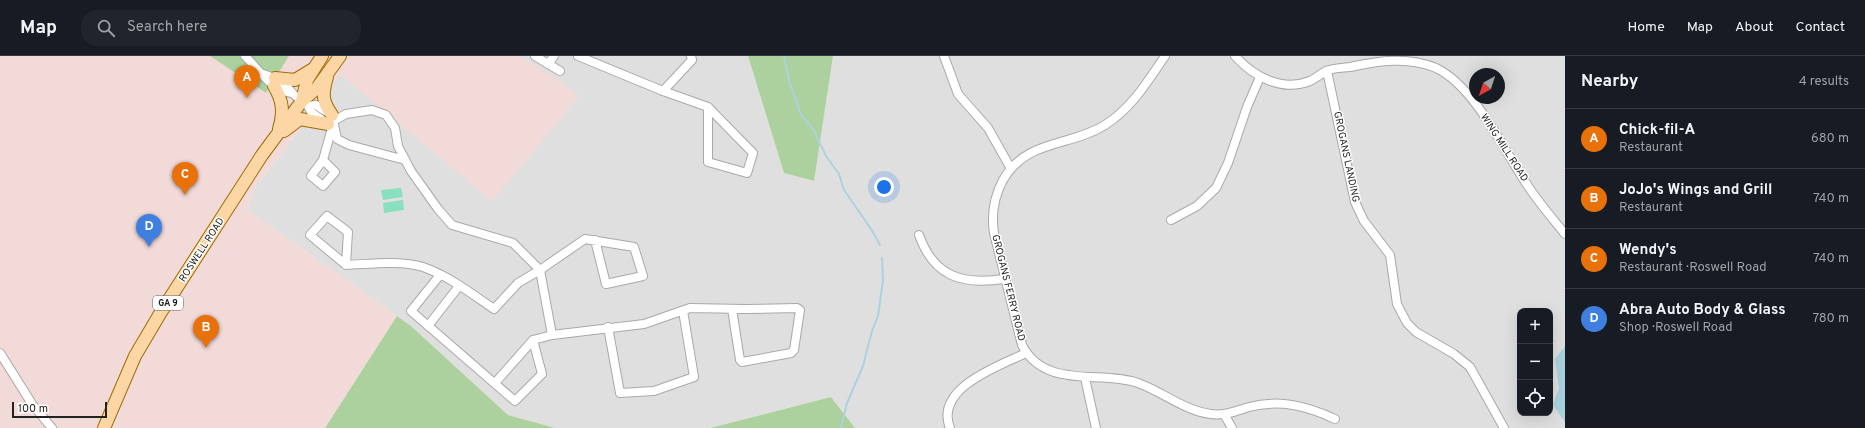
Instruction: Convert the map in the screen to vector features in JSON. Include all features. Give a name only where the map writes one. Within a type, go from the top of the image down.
[{"type":"main road","name":"ROSWELL ROAD","points":[[305,103],[308,80],[322,56]]},
{"type":"main road","name":"ROSWELL ROAD","points":[[104,428],[136,356],[262,155],[317,88],[340,56]]},
{"type":"main road","points":[[277,136],[282,120],[283,106],[281,98],[271,80],[295,80],[316,67]]},
{"type":"main road","points":[[277,136],[300,119],[331,121],[324,104],[324,89],[328,72]]},
{"type":"street","points":[[245,56],[271,80],[286,85],[292,93],[305,103],[311,112],[331,121],[337,139],[349,145],[405,160]]},
{"type":"street","points":[[536,56],[560,71]]},
{"type":"street","points":[[548,64],[554,56]]},
{"type":"street","points":[[578,56],[662,91],[708,107],[753,153],[747,173],[708,162],[708,107]]},
{"type":"street","points":[[662,91],[692,60],[691,56]]},
{"type":"street","points":[[944,56],[958,94],[988,128],[1010,167]]},
{"type":"street","name":"GROGANS FERRY ROAD","points":[[1165,56],[1138,94],[1113,120],[1094,130],[1035,150],[1010,167],[999,189],[993,214],[994,233],[1019,335],[1026,353],[1044,368],[1060,374],[1085,378],[1114,378],[1136,382],[1158,390],[1186,407],[1202,413],[1224,414],[1260,405],[1287,404],[1316,410],[1335,419]]},
{"type":"street","name":"WING MILL ROAD","points":[[1235,56],[1245,67],[1260,77],[1282,84],[1296,84],[1310,81],[1327,71],[1392,60],[1408,61],[1436,68],[1459,84],[1473,100],[1530,189],[1565,234]]},
{"type":"street","name":"GROGANS LANDING","points":[[1327,71],[1355,202],[1364,221],[1390,255],[1395,297],[1401,313],[1416,332],[1454,354],[1470,367],[1504,428]]},
{"type":"street","points":[[1171,220],[1197,206],[1216,188],[1228,163],[1247,107],[1260,77]]},
{"type":"street","points":[[331,121],[346,114],[372,110],[386,116],[396,128],[398,146],[405,160],[438,209],[452,225],[513,243],[540,270],[552,334]]},
{"type":"street","points":[[323,160],[331,121]]},
{"type":"street","points":[[346,265],[348,232],[327,216],[310,235],[346,265],[404,264],[423,267],[459,286],[494,309],[496,309],[518,283],[540,270],[585,239],[595,240],[634,246],[643,276],[606,284],[595,240]]},
{"type":"street","points":[[919,235],[923,247],[930,258],[950,275],[974,282],[1004,278]]},
{"type":"street","points":[[440,275],[411,310],[516,401],[542,374],[533,340]]},
{"type":"street","points":[[428,326],[459,286]]},
{"type":"street","points":[[495,383],[533,340],[552,334],[644,324],[690,308],[797,308],[800,310],[794,350],[784,354],[742,362],[740,360],[732,309]]},
{"type":"street","points":[[608,327],[619,391],[622,394],[654,391],[694,377],[683,311]]},
{"type":"street","points":[[0,353],[32,404],[52,428]]},
{"type":"street","points":[[950,428],[946,415],[947,410],[960,390],[972,379],[1026,353]]},
{"type":"street","points":[[1085,378],[1096,428]]},
{"type":"street","points":[[1224,414],[1232,428]]},
{"type":"shaded area","points":[[0,56],[210,56],[266,93],[289,56],[519,56],[549,74],[579,96],[492,201],[340,74],[302,127],[254,189],[247,210],[397,316],[325,428],[0,428]]},
{"type":"shaded area","points":[[519,56],[748,56],[784,173],[813,181],[833,56],[1565,56],[1565,428],[855,428],[831,397],[710,428],[555,428],[508,415],[411,326],[247,210],[254,189],[302,127],[340,73],[492,200],[536,66]]},
{"type":"green space","points":[[210,56],[289,56],[266,93]]},
{"type":"green space","points":[[748,56],[833,56],[814,181],[784,173]]},
{"type":"green space","points":[[401,188],[403,197],[383,200],[381,190]]},
{"type":"green space","points":[[403,200],[404,210],[384,213],[383,203]]},
{"type":"green space","points":[[397,316],[411,326],[508,415],[555,428],[325,428]]},
{"type":"green space","points":[[831,397],[855,428],[710,428]]},
{"type":"water","points":[[1565,346],[1565,422],[1553,405],[1559,388],[1555,359]]},
{"type":"waterway","points":[[784,56],[790,84],[801,115],[813,129],[826,156],[839,174],[844,190],[871,229],[880,245]]},
{"type":"waterway","points":[[841,428],[847,403],[863,366],[872,331],[878,316],[883,280],[882,258]]},
{"type":"place","name":"Chick-fil-A","points":[[247,98]]},
{"type":"place","name":"Wendy's","points":[[185,195]]},
{"type":"place","name":"Abra Auto Body & Glass","points":[[149,247]]},
{"type":"place","name":"JoJo's Wings and Grill","points":[[206,348]]}]
